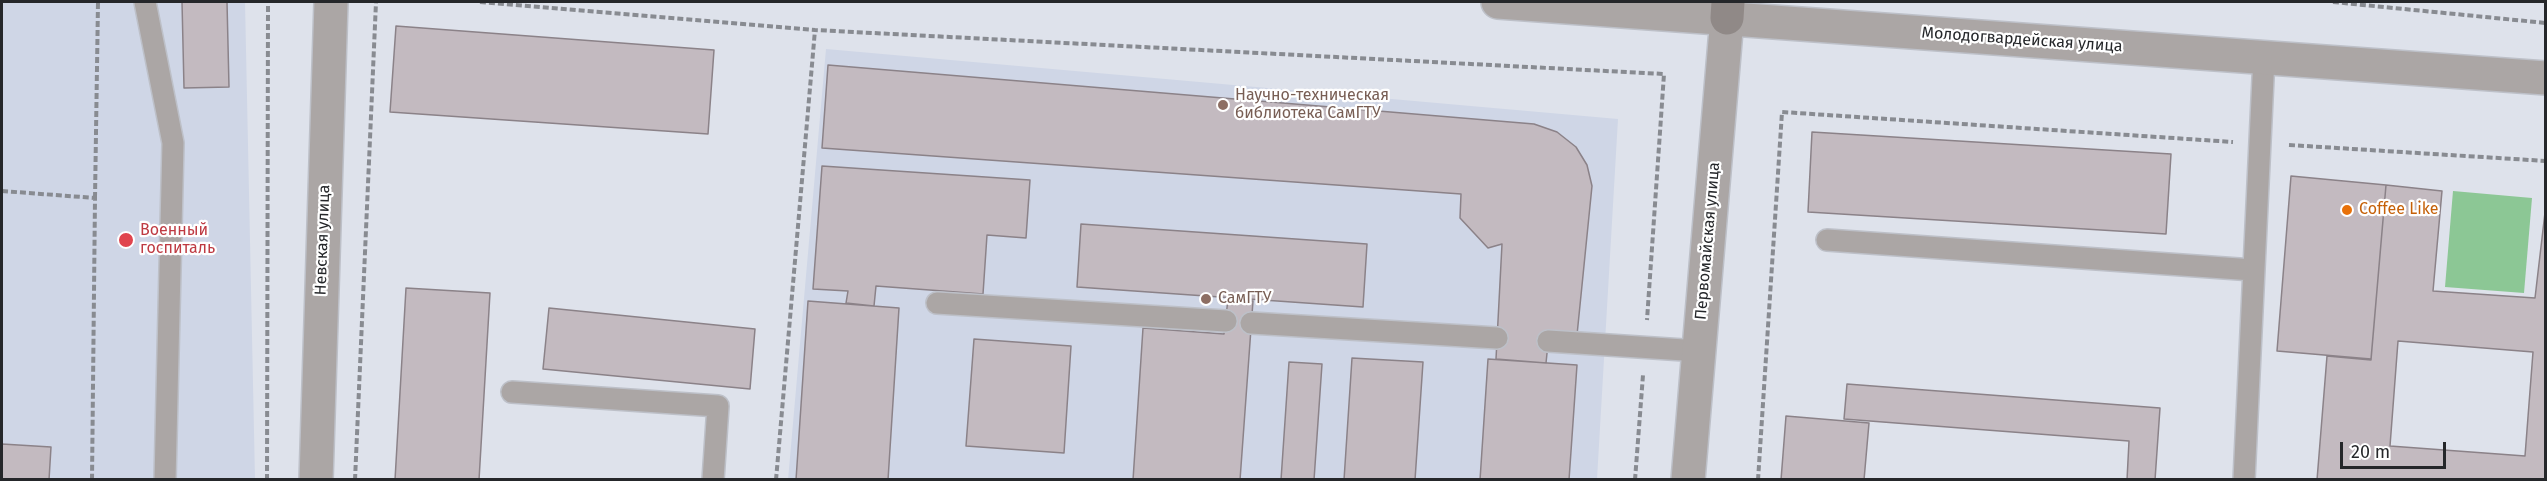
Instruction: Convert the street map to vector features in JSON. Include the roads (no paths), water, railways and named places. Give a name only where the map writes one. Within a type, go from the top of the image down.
[{"type":"street","name":"Невская улица","points":[[316,480],[331,2]]},
{"type":"street","name":"Молодогвардейская улица","points":[[1498,2],[1727,10],[2264,57],[2546,78]]},
{"type":"street","name":"Первомайская улица","points":[[1688,480],[1727,10]]},
{"type":"lane","points":[[145,2],[172,142],[165,480]]},
{"type":"lane","points":[[2244,480],[2264,57]]},
{"type":"lane","points":[[1827,240],[2253,270]]},
{"type":"lane","points":[[937,303],[1226,321]]},
{"type":"lane","points":[[1251,323],[1497,338]]},
{"type":"lane","points":[[1548,341],[1699,351]]},
{"type":"lane","points":[[512,392],[718,406],[713,480]]},
{"type":"place","name":"Научно-техническая библиотека СамГТУ","points":[[1223,105]]},
{"type":"place","name":"Coffee Like","points":[[2347,210]]},
{"type":"place","name":"Военный госпиталь","points":[[126,240]]},
{"type":"place","name":"СамГТУ","points":[[1206,299]]}]
